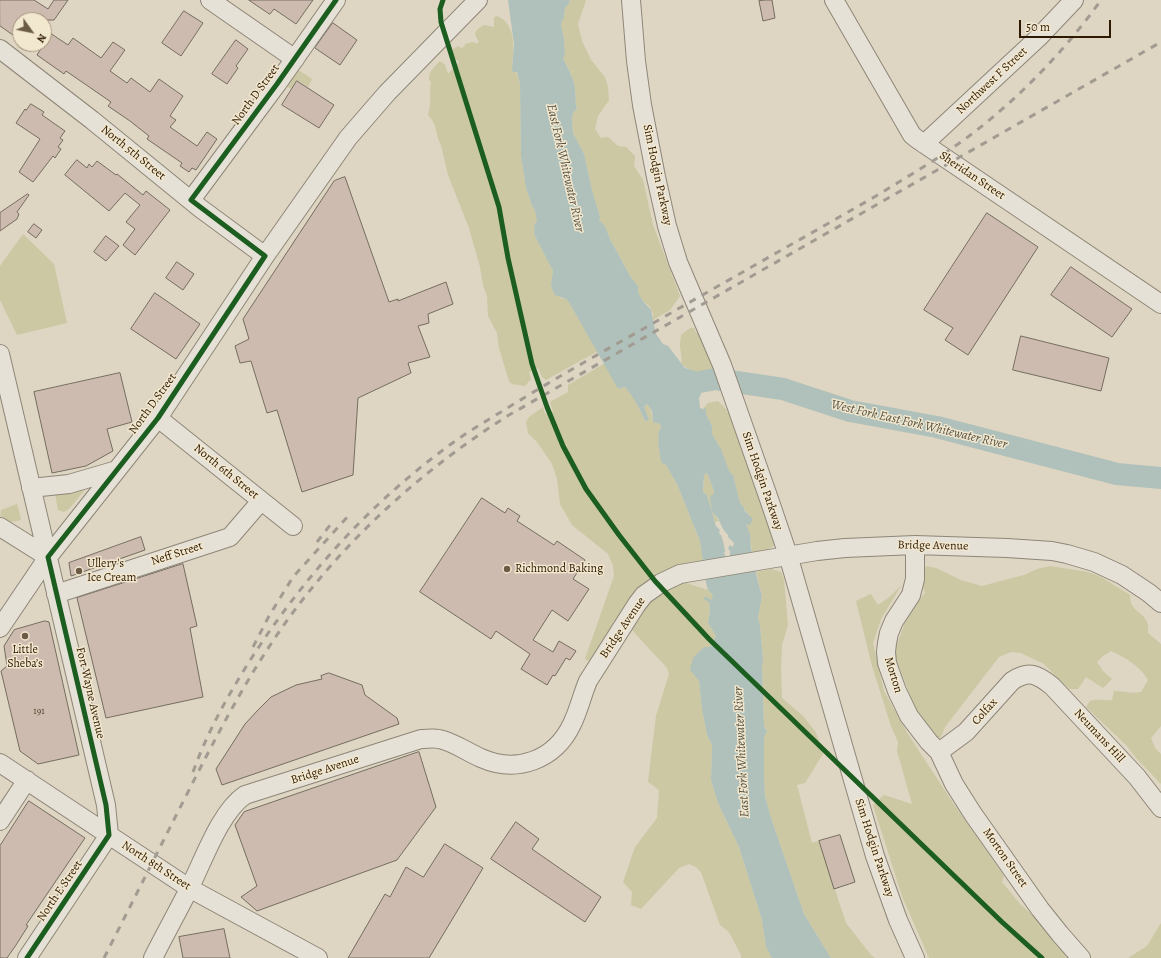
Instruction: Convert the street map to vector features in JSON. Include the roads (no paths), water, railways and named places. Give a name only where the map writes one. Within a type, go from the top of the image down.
[{"type":"street","points":[[210,0],[295,59]]},
{"type":"street","name":"North D Street","points":[[190,200],[295,59],[336,0]]},
{"type":"street","name":"North D Street","points":[[0,628],[48,557],[158,418],[265,256],[319,178],[366,115],[478,0]]},
{"type":"street","name":"Sim Hodgin Parkway","points":[[631,0],[636,62],[642,105],[667,226],[678,262],[722,365],[741,418],[781,556],[875,856],[896,914],[915,958]]},
{"type":"street","name":"Sheridan Street","points":[[834,0],[912,134],[924,144],[1161,304]]},
{"type":"street","name":"Northwest F Street","points":[[924,144],[1038,38],[1074,0]]},
{"type":"street","name":"North 5th Street","points":[[0,49],[92,120],[190,200],[265,256]]},
{"type":"street","name":"Fort Wayne Avenue","points":[[0,354],[105,798],[109,835]]},
{"type":"street","name":"North 6th Street","points":[[158,418],[294,526]]},
{"type":"street","points":[[32,488],[69,484],[117,470]]},
{"type":"street","name":"Neff Street","points":[[56,594],[230,537],[261,501]]},
{"type":"street","points":[[0,527],[48,557]]},
{"type":"street","name":"Bridge Avenue","points":[[189,888],[225,816],[237,801],[245,795],[421,739],[437,739],[445,741],[480,758],[500,764],[519,764],[542,758],[547,755],[560,744],[567,734],[576,716],[588,681],[637,604],[644,595],[657,586],[680,574],[781,556],[845,548],[915,545],[1007,548],[1052,551],[1094,562],[1122,575],[1149,592],[1161,603]]},
{"type":"street","name":"Morton","points":[[915,545],[915,579],[911,595],[894,621],[889,633],[886,652],[887,663],[897,692],[909,716],[929,742],[939,752]]},
{"type":"street","name":"Colfax","points":[[939,752],[966,732],[1012,680],[1020,675],[1030,674]]},
{"type":"street","name":"Neumans Hill","points":[[1030,674],[1045,680],[1052,686],[1133,772],[1161,808]]},
{"type":"street","name":"Morton Street","points":[[939,752],[954,784],[978,820],[1040,909],[1081,958]]},
{"type":"street","name":"North 8th Street","points":[[0,763],[189,888],[318,958]]},
{"type":"street","points":[[0,820],[27,780]]},
{"type":"street","name":"North E Street","points":[[27,958],[109,835]]},
{"type":"street","points":[[152,958],[189,888]]},
{"type":"water","name":"East Fork Whitewater River","points":[[508,0],[570,0],[565,8],[564,17],[561,24],[565,55],[563,58],[572,77],[575,89],[577,109],[573,113],[572,119],[573,133],[584,154],[600,217],[599,220],[605,226],[610,239],[630,276],[638,286],[638,292],[642,300],[651,310],[656,334],[663,344],[668,346],[685,368],[695,371],[701,394],[699,398],[700,408],[706,408],[706,414],[712,426],[712,434],[721,449],[729,471],[733,475],[740,503],[753,519],[749,526],[746,524],[750,534],[751,548],[762,596],[758,618],[763,659],[764,726],[767,731],[764,737],[765,796],[771,818],[804,914],[831,958],[772,958],[766,947],[762,920],[739,847],[718,803],[711,780],[712,745],[707,735],[699,681],[690,670],[693,658],[704,647],[710,647],[716,636],[708,623],[710,610],[709,602],[704,599],[704,597],[711,600],[713,595],[708,590],[706,583],[700,541],[677,484],[666,465],[661,461],[658,437],[661,429],[660,424],[653,422],[652,411],[647,404],[644,407],[649,420],[645,421],[636,403],[625,387],[619,389],[617,387],[570,304],[566,299],[555,295],[552,289],[551,284],[553,271],[535,236],[534,226],[537,221],[535,210],[532,206],[526,188],[521,156],[520,84],[517,72],[513,72],[512,69],[514,44]],"holes":[[[707,473],[714,494],[711,495],[710,498],[712,512],[718,518],[728,537],[734,543],[733,547],[730,545],[728,548],[730,551],[730,561],[727,560],[724,553],[725,551],[722,537],[719,532],[720,530],[716,526],[707,495],[703,492],[704,475]]]},
{"type":"waterway","name":"West Fork East Fork Whitewater River","points":[[678,386],[716,379],[783,389],[850,411],[937,427],[1117,474],[1161,478]]},
{"type":"railway","points":[[193,772],[211,729],[233,688],[269,631],[338,545],[390,493],[418,469],[462,436],[485,421],[588,360],[876,196],[952,148],[977,130],[1028,86],[1059,53],[1101,0]]},
{"type":"railway","points":[[104,958],[223,725],[248,680],[276,636],[338,557],[419,480],[448,457],[509,415],[1161,42]]},
{"type":"railway","points":[[253,647],[269,616],[293,577],[350,514]]},
{"type":"railway","points":[[317,542],[334,520]]},
{"type":"place","name":"Richmond Baking","points":[[507,569]]},
{"type":"place","name":"Ullery's Ice Cream","points":[[79,571]]},
{"type":"place","name":"Little Sheba’s","points":[[25,636]]}]
